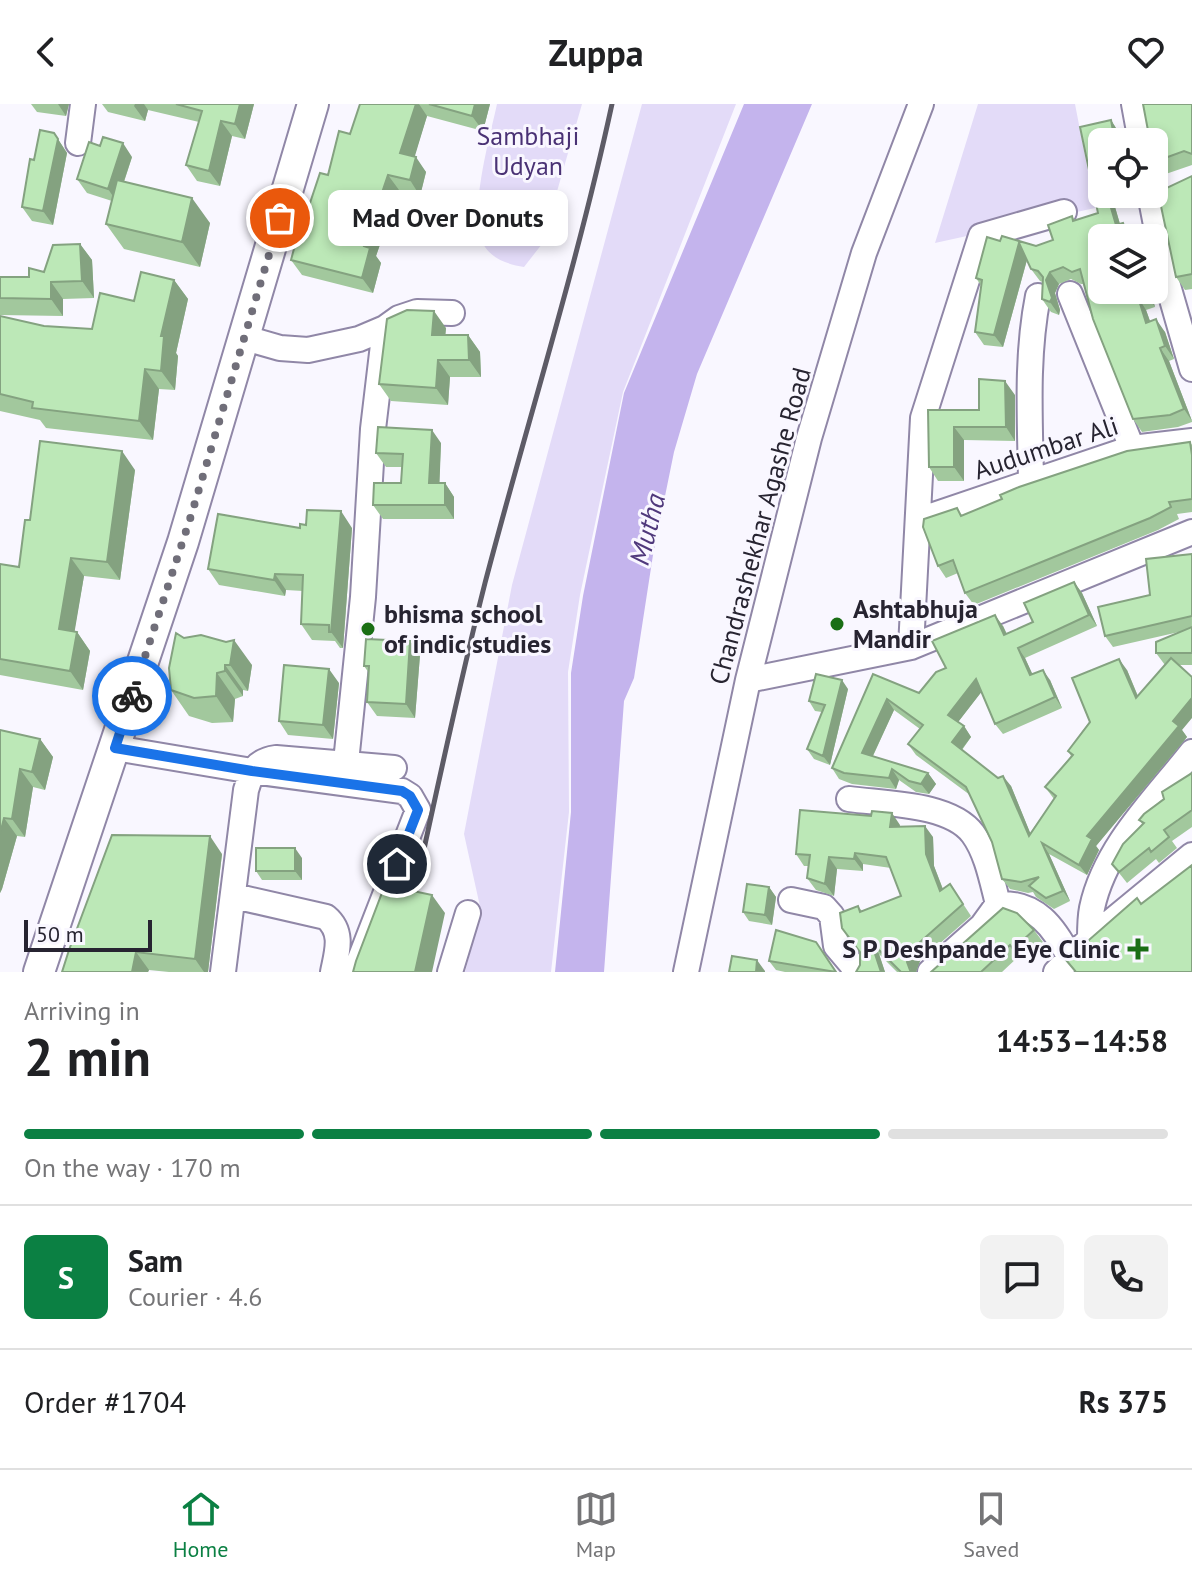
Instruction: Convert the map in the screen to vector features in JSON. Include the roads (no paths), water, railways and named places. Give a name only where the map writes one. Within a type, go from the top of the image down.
[{"type":"main road","points":[[39,972],[179,554],[313,104]]},
{"type":"street","points":[[78,143],[83,104]]},
{"type":"street","name":"Chandrashekhar Agashe Road","points":[[686,972],[748,680],[809,438],[860,268],[921,104]]},
{"type":"street","points":[[1134,104],[1138,128]]},
{"type":"street","points":[[1168,189],[1178,185]]},
{"type":"street","points":[[1153,208],[1167,282],[1186,331],[1192,369]]},
{"type":"street","points":[[911,647],[923,418],[981,236],[1064,212]]},
{"type":"street","points":[[1070,294],[1132,448]]},
{"type":"street","points":[[1031,481],[1029,375],[1032,324],[1038,296]]},
{"type":"street","points":[[245,338],[280,348],[308,350],[359,339],[417,312],[452,313]]},
{"type":"street","points":[[346,762],[363,597],[373,429],[385,328]]},
{"type":"street","name":"Audumbar Ali","points":[[919,520],[1132,448],[1192,441]]},
{"type":"street","points":[[748,680],[911,647],[1192,532]]},
{"type":"street","points":[[115,748],[402,791],[416,803],[418,810],[355,972]]},
{"type":"street","points":[[1090,939],[1092,909],[1100,884],[1121,841],[1192,752]]},
{"type":"street","points":[[223,972],[246,790],[265,760],[346,762],[394,768]]},
{"type":"street","points":[[849,799],[933,810],[960,822],[972,833],[983,852],[998,904]]},
{"type":"street","points":[[998,904],[1016,903],[1027,907],[1054,930],[1063,965],[1192,855]]},
{"type":"street","points":[[234,896],[326,917],[335,924],[338,932],[333,972]]},
{"type":"street","points":[[791,900],[824,907],[832,916],[836,946],[853,966],[854,972]]},
{"type":"street","points":[[930,972],[982,926],[998,904]]},
{"type":"street","points":[[450,972],[468,913]]},
{"type":"water","name":"Mutha","points":[[744,104],[812,104],[697,374],[674,452],[653,555],[634,678],[624,701],[604,972],[555,972],[571,812],[571,673],[583,596],[624,393]]},
{"type":"railway","points":[[410,914],[485,583],[568,285],[612,104]]},
{"type":"place","name":"Mad Over Donuts","points":[[280,218]]},
{"type":"place","name":"Ashtabhuja Mandir","points":[[837,624]]},
{"type":"place","name":"bhisma school of indic studies","points":[[368,629]]},
{"type":"place","name":"S P Deshpande Eye Clinic","points":[[1138,949]]},
{"type":"park label","name":"Sambhaji Udyan","points":[[528,151]]}]
